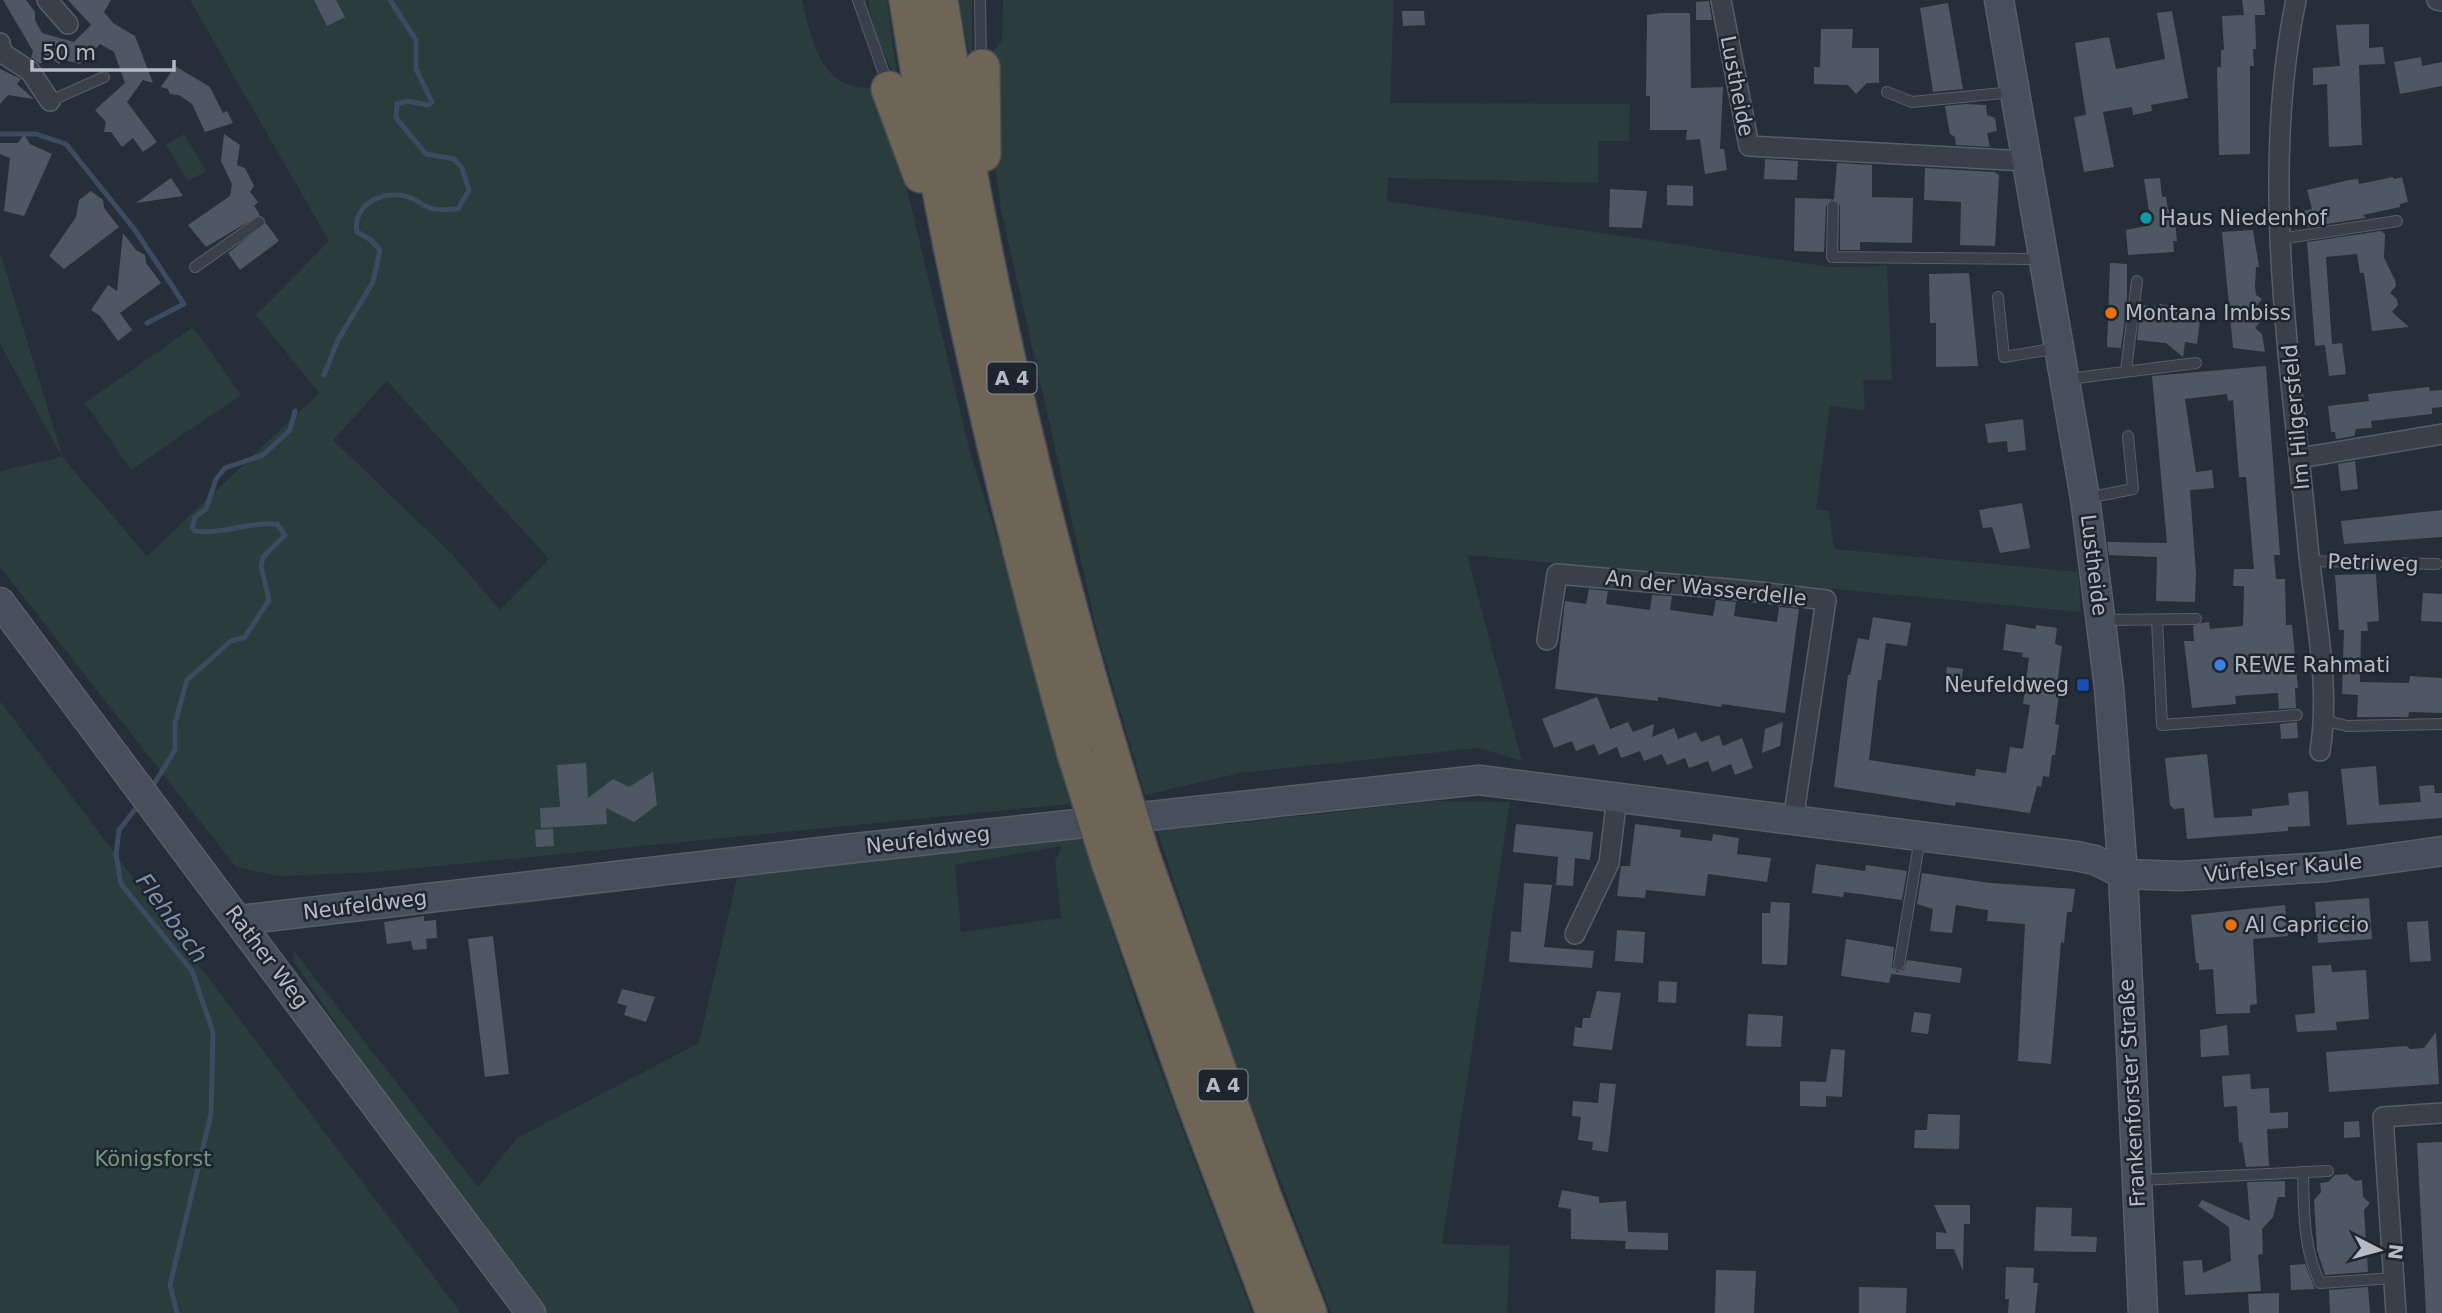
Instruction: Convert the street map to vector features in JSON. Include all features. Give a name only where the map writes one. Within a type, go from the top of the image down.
[{"type":"highway","name":"A 4","points":[[907,0],[951,250],[993,447],[1075,754],[1126,860],[1309,1313]]},
{"type":"highway","name":"A 4","points":[[940,0],[987,266],[1038,495],[1110,750],[1126,860],[1194,1102],[1275,1313]]},
{"type":"highway","points":[[982,67],[987,266]]},
{"type":"highway","points":[[889,89],[951,250]]},
{"type":"main road","name":"Lustheide","points":[[1999,0],[2085,498],[2101,620],[2123,874]]},
{"type":"main road","name":"Rather Weg","points":[[0,602],[531,1313]]},
{"type":"main road","name":"Neufeldweg","points":[[240,920],[1437,783],[1508,782],[1920,838],[2076,856],[2095,860],[2123,874]]},
{"type":"main road","name":"Vürfelser Kaule","points":[[2123,874],[2180,876],[2327,867],[2442,851]]},
{"type":"main road","name":"Frankenforster Straße","points":[[2123,874],[2143,1313]]},
{"type":"street","points":[[47,0],[68,24]]},
{"type":"street","name":"Lustheide","points":[[1721,0],[1749,146],[2026,161]]},
{"type":"street","name":"Im Hilgersfeld","points":[[2296,0],[2280,99],[2280,239],[2324,720],[2320,751]]},
{"type":"street","points":[[1,49],[30,71],[50,101]]},
{"type":"street","points":[[2300,458],[2442,433]]},
{"type":"street","name":"An der Wasserdelle","points":[[1547,640],[1557,574],[1826,600],[1793,820]]},
{"type":"street","points":[[1576,934],[1609,863],[1617,797]]},
{"type":"street","points":[[2396,1313],[2383,1117],[2442,1113]]},
{"type":"lane","points":[[858,0],[889,89]]},
{"type":"lane","points":[[980,0],[982,67]]},
{"type":"lane","points":[[50,101],[104,77]]},
{"type":"lane","points":[[1886,92],[1912,102],[2015,91]]},
{"type":"lane","points":[[1833,206],[1832,257],[2043,259]]},
{"type":"lane","points":[[2280,239],[2398,221]]},
{"type":"lane","points":[[195,267],[259,222]]},
{"type":"lane","points":[[2126,370],[2137,281]]},
{"type":"lane","points":[[1998,297],[2004,357],[2059,348]]},
{"type":"lane","points":[[2064,379],[2196,363]]},
{"type":"lane","points":[[2085,498],[2133,489],[2128,436]]},
{"type":"lane","name":"Petriweg","points":[[2309,561],[2437,564]]},
{"type":"lane","points":[[2101,620],[2196,619]]},
{"type":"lane","points":[[2157,620],[2162,726],[2297,715]]},
{"type":"lane","points":[[2324,720],[2347,726],[2442,724]]},
{"type":"lane","points":[[1899,965],[1920,838]]},
{"type":"lane","points":[[2137,1180],[2328,1171]]},
{"type":"lane","points":[[2303,1172],[2304,1228],[2311,1265],[2320,1283],[2394,1278]]},
{"type":"green space","points":[[190,0],[802,0],[816,48],[832,74],[859,87],[878,87],[884,93],[970,452],[1003,557],[1070,804],[377,872],[280,876],[236,867],[0,567],[0,471],[62,457],[0,344],[0,252],[63,458],[147,556],[319,393],[256,315],[329,241]],"holes":[[[387,381],[549,559],[500,610],[453,555],[333,440]]]},
{"type":"green space","points":[[868,0],[887,0],[898,83],[875,34]]},
{"type":"green space","points":[[959,0],[972,0],[972,67]]},
{"type":"green space","points":[[1003,0],[1394,0],[1390,103],[1630,104],[1629,141],[1598,141],[1598,183],[1388,178],[1387,201],[1830,267],[1887,266],[1892,380],[1863,380],[1865,410],[1830,406],[1816,509],[1829,511],[1834,549],[2078,572],[2081,612],[1467,555],[1522,761],[1479,748],[1240,773],[1145,795],[1098,636],[1001,210],[993,151],[990,54],[1002,41]]},
{"type":"green space","points":[[184,134],[206,171],[188,181],[166,145]]},
{"type":"green space","points":[[193,327],[241,395],[131,470],[85,403]]},
{"type":"green space","name":"Königsforst","points":[[0,701],[461,1313],[0,1313]]},
{"type":"green space","points":[[1435,801],[1510,802],[1442,1244],[1510,1246],[1507,1313],[1331,1313],[1235,1063],[1156,828],[1226,824]]},
{"type":"green space","points":[[1080,833],[1146,1032],[1252,1313],[546,1313],[407,1127],[294,962],[294,951],[478,1187],[517,1138],[699,1043],[737,878],[673,885],[672,879]],"holes":[[[1062,846],[1055,861],[1061,918],[961,932],[955,865]]]},
{"type":"green space","points":[[653,881],[658,887],[506,906],[505,899]]},
{"type":"building","points":[[3,0],[26,0],[35,12],[35,20],[42,33],[74,42],[91,25],[68,0],[111,0],[104,12],[113,23],[135,36],[153,83],[143,80],[127,102],[157,142],[143,152],[133,138],[122,147],[111,132],[104,132],[106,122],[95,110],[125,83],[114,52],[100,44],[80,64],[64,60],[59,64],[49,57],[40,64],[31,57],[33,51]]},
{"type":"building","points":[[314,0],[336,0],[345,17],[327,26]]},
{"type":"building","points":[[2242,0],[2264,0],[2265,15],[2255,15],[2256,49],[2253,49],[2254,66],[2250,66],[2250,154],[2219,155],[2217,67],[2221,67],[2221,50],[2224,50],[2222,16],[2244,15]]},
{"type":"building","points":[[1709,1],[1712,20],[1696,20],[1696,2]]},
{"type":"building","points":[[1948,3],[1963,89],[1933,92],[1920,8]]},
{"type":"building","points":[[1402,11],[1424,11],[1425,25],[1403,26]]},
{"type":"building","points":[[2172,11],[2188,98],[2151,105],[2152,111],[2133,115],[2132,107],[2103,112],[2114,167],[2084,172],[2074,117],[2086,115],[2075,43],[2109,37],[2116,69],[2165,59],[2157,13]]},
{"type":"building","points":[[1690,13],[1691,88],[1723,87],[1720,149],[1724,149],[1727,170],[1705,174],[1700,139],[1686,140],[1687,130],[1650,130],[1650,96],[1646,96],[1647,15]]},
{"type":"building","points":[[2369,24],[2369,48],[2383,47],[2385,64],[2359,65],[2362,145],[2329,147],[2327,84],[2313,85],[2313,68],[2340,66],[2336,25]]},
{"type":"building","points":[[1821,29],[1853,29],[1852,48],[1879,48],[1879,83],[1867,83],[1856,94],[1848,85],[1814,84],[1814,67],[1820,67]]},
{"type":"building","points":[[2421,57],[2422,66],[2442,62],[2442,86],[2400,94],[2394,62]]},
{"type":"building","points":[[175,66],[210,87],[223,113],[227,111],[233,123],[205,132],[192,104],[161,87]]},
{"type":"building","points":[[0,69],[21,79],[17,84],[34,99],[8,95],[0,104]]},
{"type":"building","points":[[1986,105],[1987,115],[1995,118],[1997,131],[1987,133],[1990,147],[1956,145],[1955,137],[1950,134],[1945,106]]},
{"type":"building","points":[[24,134],[30,144],[52,154],[24,216],[4,211],[10,158],[0,154],[0,143],[18,143]]},
{"type":"building","points":[[224,134],[240,145],[237,165],[245,168],[254,186],[250,192],[258,202],[254,206],[260,215],[206,247],[188,225],[230,196],[232,184],[221,161]]},
{"type":"building","points":[[1765,159],[1798,161],[1797,180],[1764,179]]},
{"type":"building","points":[[1837,163],[1872,165],[1872,197],[1913,198],[1912,243],[1860,242],[1860,250],[1840,250],[1840,205],[1832,199],[1826,206],[1824,252],[1794,251],[1795,198],[1834,199]]},
{"type":"building","points":[[1925,168],[1994,172],[1999,175],[1995,246],[1960,245],[1961,202],[1924,200]]},
{"type":"building","points":[[2402,177],[2408,202],[2400,204],[2400,207],[2363,215],[2366,218],[2307,227],[2303,211],[2312,209],[2307,190],[2349,180],[2358,179],[2359,184]]},
{"type":"building","points":[[171,178],[183,196],[136,203]]},
{"type":"building","points":[[2160,178],[2162,197],[2166,197],[2168,210],[2174,210],[2177,241],[2173,241],[2174,252],[2128,255],[2126,230],[2151,225],[2144,179]]},
{"type":"building","points":[[1667,185],[1693,186],[1693,206],[1667,205]]},
{"type":"building","points":[[1610,189],[1647,191],[1642,228],[1609,227]]},
{"type":"building","points":[[91,191],[103,200],[104,208],[119,227],[64,269],[49,256],[76,217],[79,200]]},
{"type":"building","points":[[266,223],[279,241],[240,270],[228,253]]},
{"type":"building","points":[[2253,230],[2259,267],[2256,267],[2256,295],[2262,299],[2253,310],[2263,318],[2255,328],[2262,334],[2265,352],[2233,348],[2222,232]]},
{"type":"building","points":[[2381,231],[2385,234],[2384,258],[2396,286],[2390,293],[2397,299],[2398,305],[2392,312],[2409,327],[2372,331],[2364,273],[2360,273],[2357,254],[2326,257],[2332,344],[2342,343],[2346,374],[2329,376],[2325,345],[2315,346],[2307,242]]},
{"type":"building","points":[[123,233],[136,250],[145,255],[146,263],[161,283],[120,313],[132,330],[118,341],[100,316],[91,310],[108,285],[117,291]]},
{"type":"building","points":[[2110,263],[2127,264],[2127,303],[2121,348],[2107,347]]},
{"type":"building","points":[[1969,273],[1978,366],[1936,367],[1936,323],[1930,323],[1929,274]]},
{"type":"building","points":[[2160,304],[2201,313],[2197,344],[2185,342],[2183,357],[2166,343],[2137,340],[2141,305],[2159,307]]},
{"type":"building","points":[[2266,366],[2280,555],[2274,555],[2276,579],[2285,579],[2286,625],[2292,625],[2298,688],[2295,688],[2296,708],[2279,709],[2278,693],[2235,696],[2236,704],[2192,708],[2184,641],[2194,641],[2193,626],[2202,623],[2209,622],[2210,629],[2243,626],[2244,586],[2233,586],[2234,569],[2254,569],[2246,477],[2239,477],[2233,400],[2228,401],[2227,394],[2185,399],[2196,472],[2212,470],[2214,488],[2190,490],[2196,573],[2195,602],[2156,601],[2157,557],[2109,555],[2107,542],[2167,543],[2152,376]]},
{"type":"building","points":[[2429,387],[2430,391],[2442,390],[2442,407],[2432,408],[2432,414],[2371,421],[2372,428],[2356,429],[2354,436],[2336,439],[2335,432],[2331,432],[2328,406],[2369,401],[2368,394]]},
{"type":"building","points":[[2023,419],[2026,450],[2008,452],[2007,441],[1988,443],[1985,424]]},
{"type":"building","points":[[2355,461],[2358,489],[2341,491],[2338,464]]},
{"type":"building","points":[[2022,503],[2030,548],[2000,553],[1992,527],[1983,528],[1979,510]]},
{"type":"building","points":[[2442,510],[2442,537],[2344,544],[2341,521]]},
{"type":"building","points":[[2376,574],[2379,621],[2367,622],[2368,631],[2361,631],[2360,682],[2409,683],[2410,676],[2442,678],[2442,713],[2409,712],[2408,717],[2357,717],[2358,695],[2342,694],[2344,630],[2339,630],[2335,575]]},
{"type":"building","points":[[1589,589],[1608,591],[1606,604],[1650,610],[1652,595],[1672,596],[1670,610],[1713,616],[1716,600],[1736,602],[1734,616],[1777,622],[1779,607],[1799,609],[1785,713],[1658,697],[1658,701],[1555,689],[1565,601],[1586,604]]},
{"type":"building","points":[[2423,593],[2442,594],[2442,622],[2421,621]]},
{"type":"building","points":[[1873,617],[1911,623],[1907,646],[1886,643],[1881,680],[1878,680],[1869,760],[1975,776],[1976,769],[2006,773],[2010,747],[2023,749],[2030,705],[2023,704],[2029,658],[2022,657],[2023,653],[2003,650],[2006,624],[2036,629],[2036,625],[2057,628],[2055,644],[2062,646],[2055,755],[2052,755],[2049,777],[2043,776],[2041,787],[2037,786],[2030,813],[1956,802],[1955,806],[1834,787],[1848,675],[1858,638],[1869,640]]},
{"type":"building","points":[[1947,667],[1963,669],[1961,685],[1945,682]]},
{"type":"building","points":[[1597,697],[1610,729],[1628,722],[1633,732],[1654,724],[1652,737],[1674,728],[1678,739],[1696,732],[1701,742],[1719,735],[1723,746],[1742,738],[1753,768],[1735,775],[1731,764],[1712,772],[1708,761],[1689,768],[1685,758],[1667,765],[1662,754],[1644,761],[1640,751],[1621,758],[1617,747],[1599,755],[1594,744],[1576,751],[1572,741],[1554,748],[1542,719]]},
{"type":"building","points":[[1783,722],[1780,746],[1762,753],[1765,729]]},
{"type":"building","points":[[2297,722],[2298,738],[2281,739],[2280,724]]},
{"type":"building","points":[[2207,754],[2214,818],[2252,816],[2252,809],[2289,805],[2288,793],[2308,791],[2310,826],[2288,827],[2288,831],[2187,839],[2184,808],[2174,809],[2170,805],[2165,758]]},
{"type":"building","points":[[586,763],[588,798],[613,779],[629,787],[653,772],[657,805],[634,822],[606,808],[607,824],[541,828],[540,808],[560,807],[557,765]]},
{"type":"building","points":[[2376,766],[2379,805],[2421,802],[2419,786],[2434,785],[2435,793],[2442,793],[2442,818],[2347,825],[2341,769]]},
{"type":"building","points":[[1516,824],[1593,832],[1590,860],[1575,858],[1573,886],[1556,885],[1558,857],[1513,852]]},
{"type":"building","points":[[1635,824],[1681,830],[1680,837],[1712,841],[1713,834],[1739,838],[1737,854],[1771,858],[1767,882],[1708,874],[1705,896],[1646,890],[1645,898],[1617,896],[1621,866],[1630,866]]},
{"type":"building","points":[[553,829],[554,846],[536,847],[535,830]]},
{"type":"building","points":[[1816,864],[1865,871],[1866,865],[1907,871],[1902,900],[1844,892],[1843,897],[1812,893]]},
{"type":"building","points":[[1922,873],[1990,883],[2075,889],[2072,912],[2067,912],[2064,943],[2061,942],[2051,1064],[2018,1061],[2025,924],[1987,921],[1988,910],[1956,905],[1952,933],[1930,931],[1933,909],[1917,904]]},
{"type":"building","points":[[1524,883],[1552,885],[1544,947],[1594,951],[1592,968],[1509,962],[1511,931],[1521,932]]},
{"type":"building","points":[[2369,898],[2372,939],[2318,943],[2315,902]]},
{"type":"building","points":[[1771,902],[1790,903],[1787,965],[1762,964],[1762,913],[1770,913]]},
{"type":"building","points":[[2285,905],[2288,936],[2253,939],[2257,1004],[2250,1005],[2250,1013],[2216,1014],[2213,969],[2199,970],[2199,963],[2196,963],[2191,915]]},
{"type":"building","points":[[424,916],[424,921],[436,920],[437,938],[426,939],[427,949],[413,950],[411,941],[387,944],[384,922]]},
{"type":"building","points":[[2428,921],[2431,961],[2410,962],[2407,922]]},
{"type":"building","points":[[1617,930],[1645,932],[1643,963],[1615,961]]},
{"type":"building","points":[[493,936],[509,1074],[485,1077],[468,939]]},
{"type":"building","points":[[1846,939],[1894,947],[1892,967],[1897,972],[1904,970],[1907,960],[1962,968],[1960,983],[1891,974],[1889,983],[1841,976]]},
{"type":"building","points":[[2331,965],[2332,972],[2366,970],[2369,1019],[2336,1022],[2337,1030],[2297,1032],[2295,1015],[2315,1013],[2312,966]]},
{"type":"building","points":[[1659,981],[1677,982],[1676,1003],[1658,1002]]},
{"type":"building","points":[[622,989],[655,997],[646,1022],[624,1015],[627,1006],[617,1003]]},
{"type":"building","points":[[1597,991],[1621,993],[1612,1050],[1573,1046],[1575,1027],[1582,1028],[1583,1018],[1590,1018]]},
{"type":"building","points":[[1914,1012],[1931,1014],[1928,1034],[1911,1032]]},
{"type":"building","points":[[1748,1014],[1783,1016],[1781,1047],[1746,1046]]},
{"type":"building","points":[[2227,1025],[2229,1055],[2201,1057],[2200,1030]]},
{"type":"building","points":[[2436,1032],[2439,1084],[2329,1092],[2326,1052],[2407,1046],[2410,1049],[2424,1048]]},
{"type":"building","points":[[1831,1049],[1845,1050],[1842,1097],[1826,1096],[1826,1107],[1800,1106],[1800,1081],[1826,1082]]},
{"type":"building","points":[[2250,1074],[2251,1089],[2269,1088],[2270,1113],[2288,1112],[2288,1128],[2267,1129],[2269,1166],[2246,1167],[2242,1142],[2239,1143],[2237,1106],[2224,1107],[2222,1076]]},
{"type":"building","points":[[1600,1083],[1616,1084],[1608,1152],[1592,1150],[1593,1142],[1578,1140],[1581,1117],[1572,1116],[1573,1101],[1598,1103]]},
{"type":"building","points":[[1928,1114],[1960,1115],[1959,1149],[1914,1148],[1915,1130],[1927,1130]]},
{"type":"building","points":[[2359,1121],[2360,1137],[2344,1138],[2344,1122]]},
{"type":"building","points":[[2442,1142],[2442,1313],[2426,1313],[2417,1143]]},
{"type":"building","points":[[2347,1174],[2355,1181],[2362,1180],[2363,1197],[2370,1203],[2364,1210],[2366,1242],[2373,1248],[2367,1254],[2368,1272],[2325,1275],[2317,1250],[2314,1200],[2321,1192],[2320,1183],[2328,1182],[2335,1175]]},
{"type":"building","points":[[2285,1181],[2285,1197],[2278,1197],[2273,1217],[2262,1229],[2263,1254],[2258,1255],[2261,1291],[2185,1295],[2183,1261],[2202,1260],[2203,1273],[2231,1261],[2229,1227],[2198,1206],[2202,1200],[2250,1221],[2247,1182]]},
{"type":"building","points":[[1562,1190],[1599,1197],[1599,1203],[1626,1201],[1628,1232],[1668,1233],[1668,1250],[1625,1249],[1626,1241],[1571,1239],[1571,1209],[1558,1207]]},
{"type":"building","points":[[1934,1205],[1970,1205],[1970,1224],[1964,1224],[1963,1271],[1954,1249],[1936,1249],[1936,1232],[1947,1233]]},
{"type":"building","points":[[2036,1207],[2072,1208],[2071,1236],[2097,1237],[2096,1252],[2034,1251]]},
{"type":"building","points":[[2305,1264],[2315,1289],[2291,1290],[2290,1265]]},
{"type":"building","points":[[2006,1267],[2034,1268],[2033,1283],[2038,1283],[2035,1313],[2008,1313],[2009,1299],[2005,1299]]},
{"type":"building","points":[[1716,1270],[1756,1271],[1754,1313],[1715,1313]]},
{"type":"building","points":[[1859,1287],[1907,1288],[1906,1313],[1859,1313]]},
{"type":"building","points":[[2368,1287],[2370,1313],[2330,1313],[2329,1290]]},
{"type":"building","points":[[2279,1293],[2279,1313],[2249,1313],[2248,1294]]},
{"type":"waterway","name":"Flehbach","points":[[324,375],[338,340],[373,282],[380,250],[371,240],[357,232],[359,214],[364,207],[378,198],[396,195],[408,197],[433,209],[458,209],[469,190],[462,168],[454,159],[426,154],[396,118],[397,104],[407,101],[428,105],[432,102],[416,69],[416,40],[390,0]]},
{"type":"waterway","points":[[0,134],[36,134],[66,144],[135,230],[184,304],[147,323]]},
{"type":"waterway","name":"Flehbach","points":[[151,789],[175,750],[175,723],[187,680],[231,641],[245,637],[269,600],[261,566],[263,557],[285,535],[277,524],[195,531],[192,527],[195,517],[206,509],[216,479],[225,468],[263,455],[290,430],[295,411]]},
{"type":"waterway","name":"Flehbach","points":[[141,802],[119,830],[116,854],[121,884],[192,971],[213,1032],[211,1114],[170,1285],[177,1313]]},
{"type":"place","name":"Haus Niedenhof","points":[[2146,218]]},
{"type":"place","name":"Montana Imbiss","points":[[2111,313]]},
{"type":"place","name":"REWE Rahmati","points":[[2220,665]]},
{"type":"place","name":"Neufeldweg","points":[[2083,685]]},
{"type":"place","name":"Al Capriccio","points":[[2231,925]]}]
